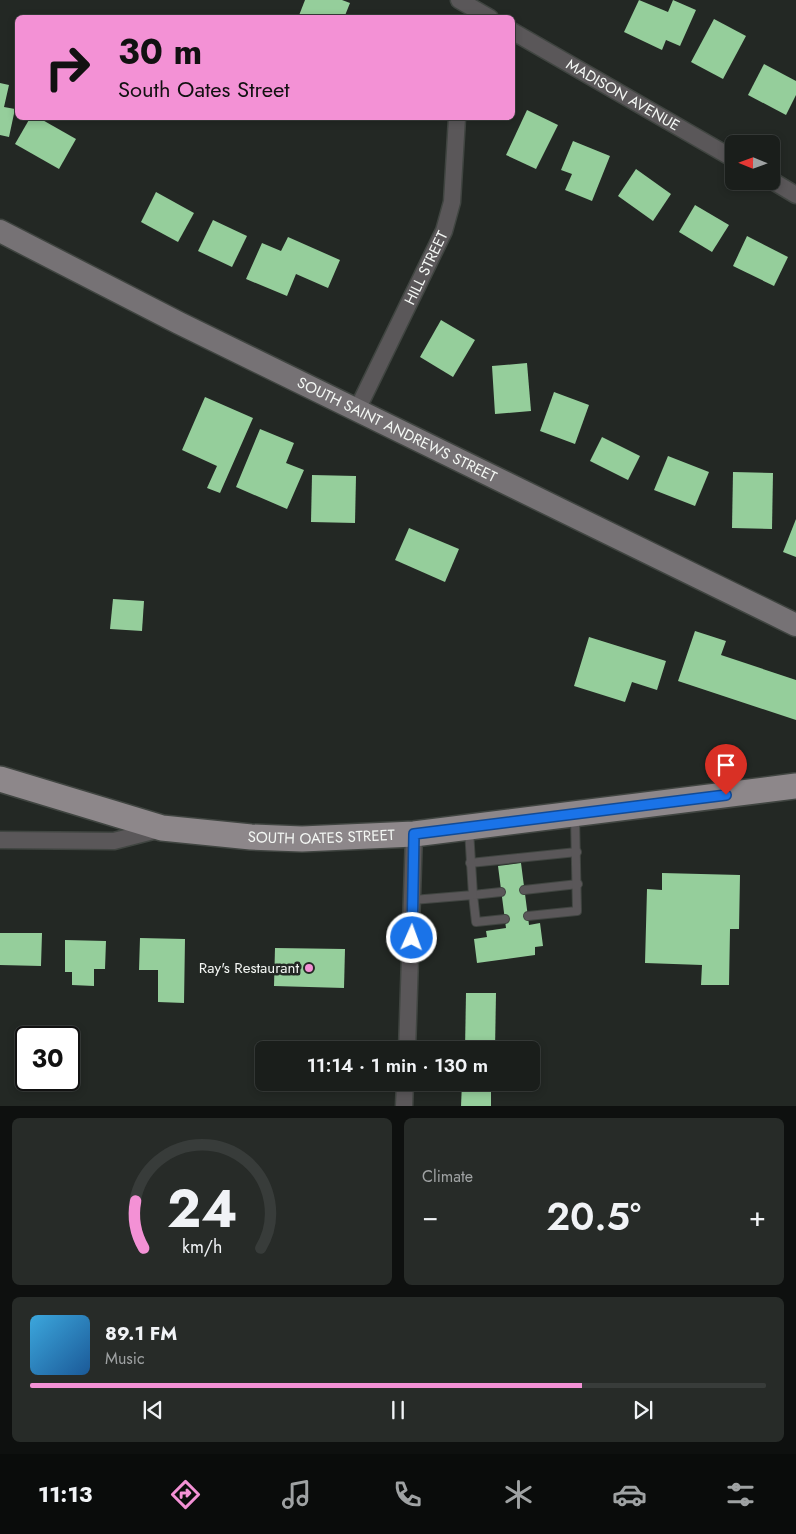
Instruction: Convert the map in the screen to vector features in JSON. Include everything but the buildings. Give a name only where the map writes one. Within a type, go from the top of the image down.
[{"type":"main road","name":"SOUTH OATES STREET","points":[[0,779],[162,828],[251,837],[302,839],[414,834],[796,786]]},
{"type":"street","points":[[458,15],[459,0],[485,15]]},
{"type":"street","name":"MADISON AVENUE","points":[[515,33],[725,154]]},
{"type":"street","name":"HILL STREET","points":[[357,410],[444,232],[452,202],[457,120]]},
{"type":"street","points":[[780,185],[796,195]]},
{"type":"street","name":"SOUTH SAINT ANDREWS STREET","points":[[0,231],[153,310],[796,625]]},
{"type":"street","points":[[0,840],[114,841],[162,828]]},
{"type":"street","points":[[407,1041],[414,834]]},
{"type":"street","points":[[404,1106],[405,1091]]},
{"type":"lane","points":[[528,916],[577,911],[578,884],[575,813]]},
{"type":"lane","points":[[469,826],[470,863],[476,922],[505,919]]},
{"type":"lane","points":[[470,863],[577,852]]},
{"type":"lane","points":[[524,890],[578,884]]},
{"type":"lane","points":[[413,900],[501,892]]},
{"type":"place","name":"Ray's Restaurant","points":[[309,968]]},
{"type":"route","points":[[412,938],[414,834],[544,816],[726,795]]}]
